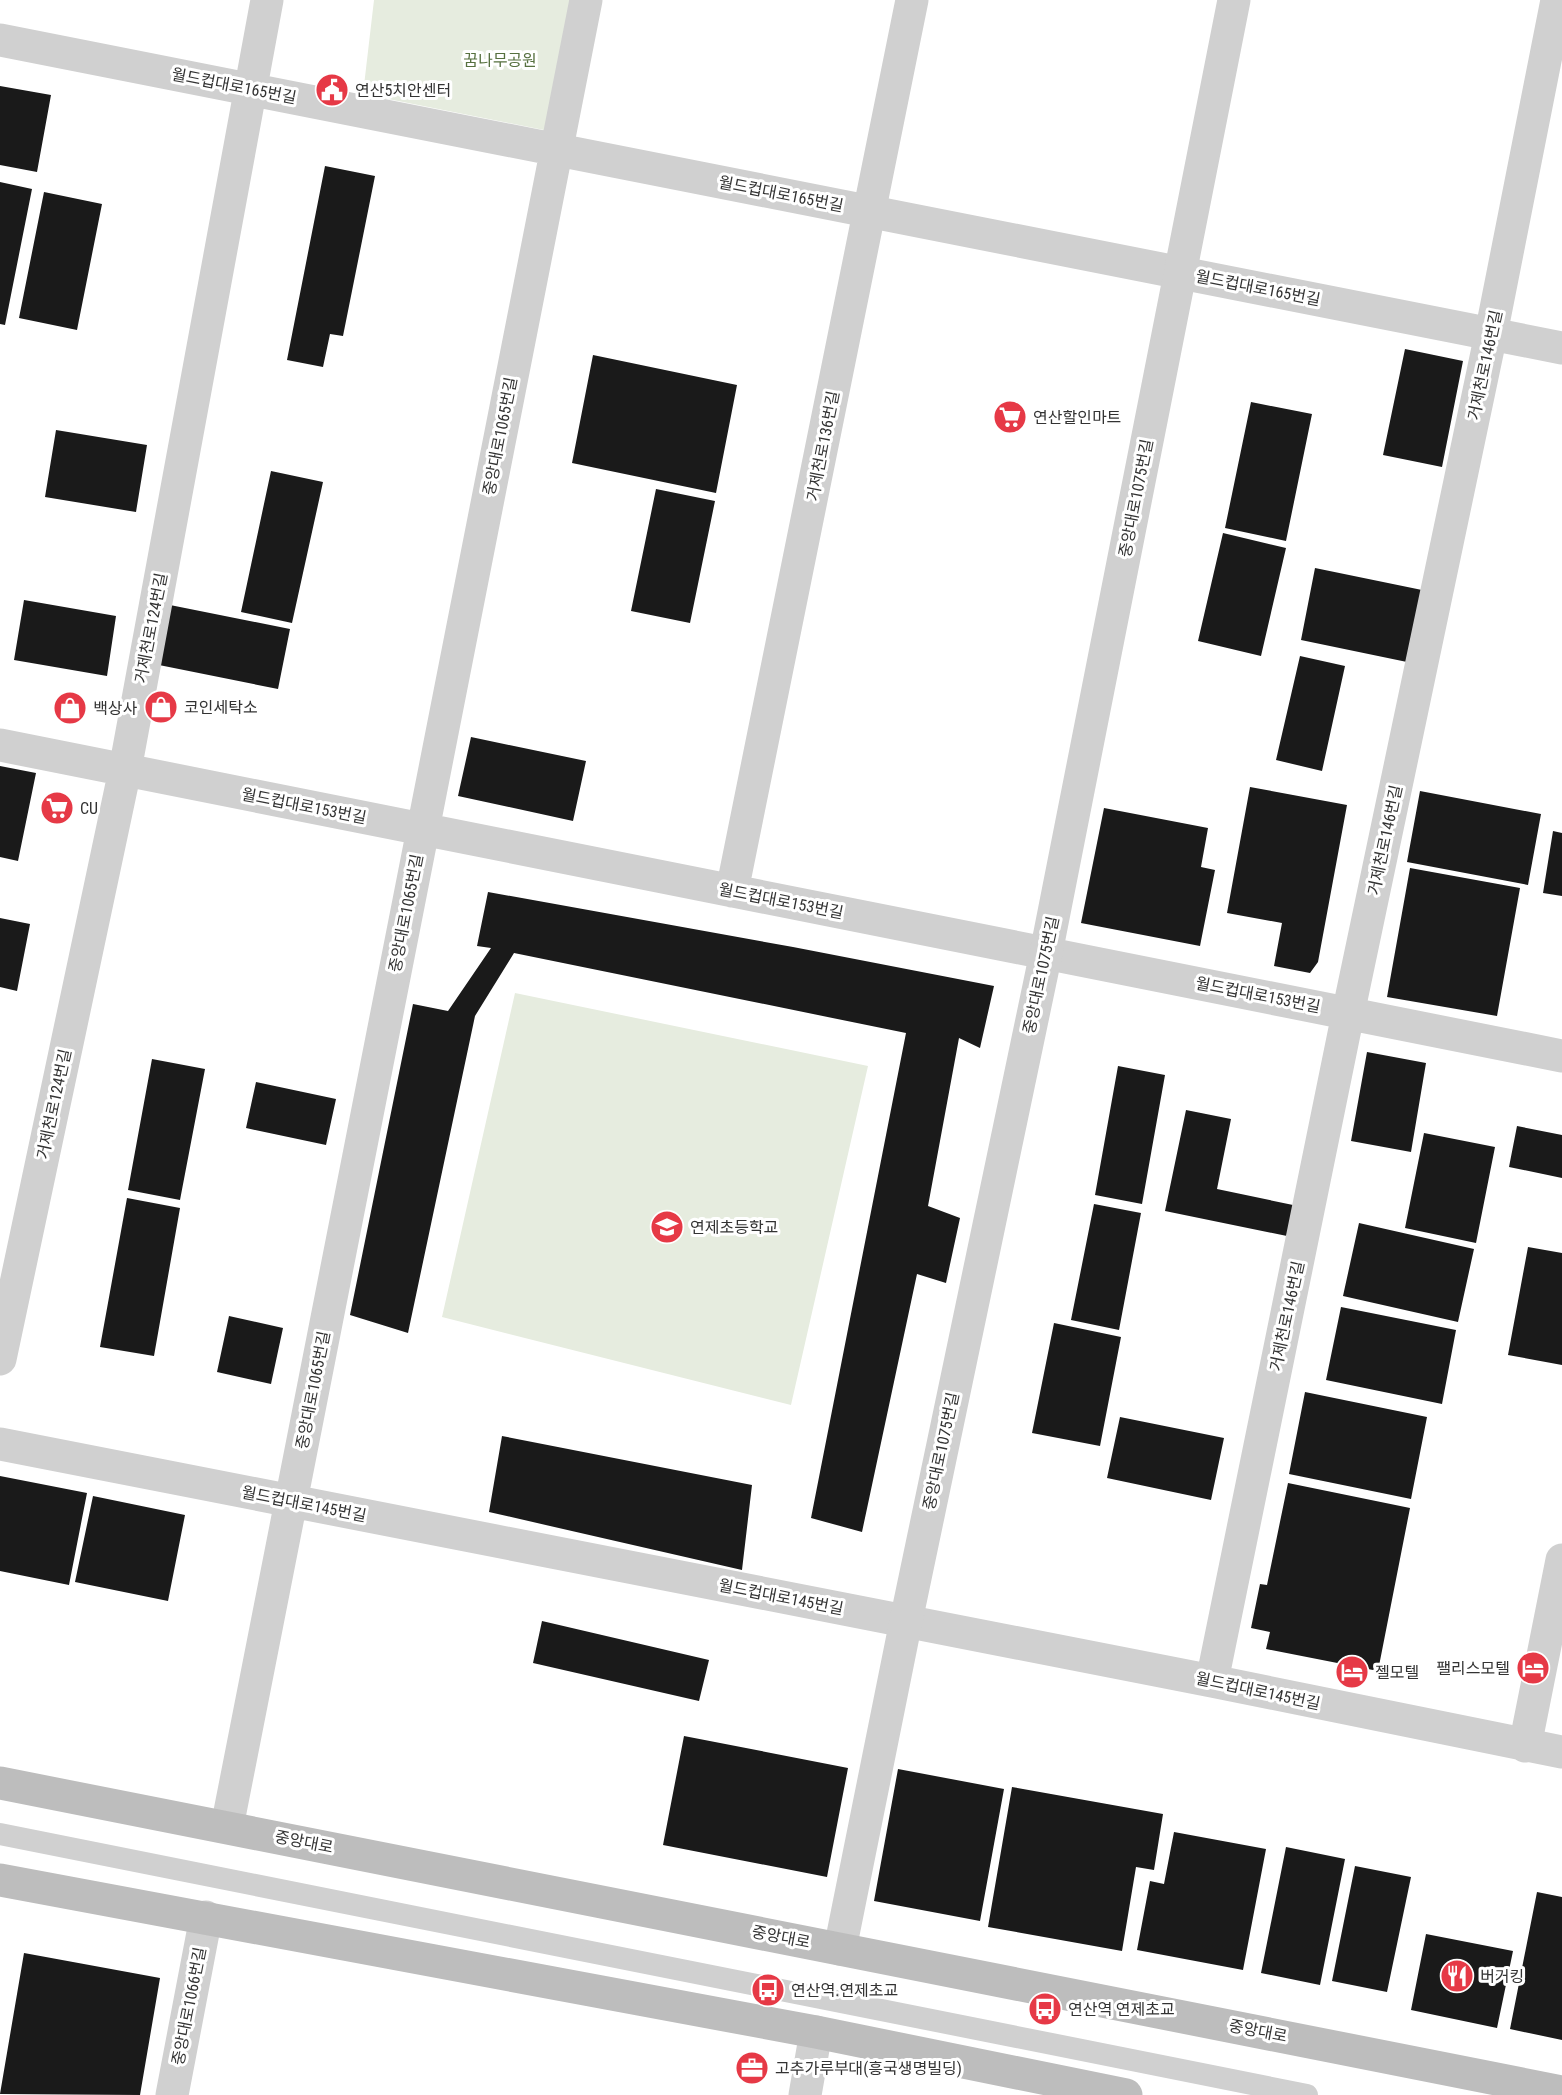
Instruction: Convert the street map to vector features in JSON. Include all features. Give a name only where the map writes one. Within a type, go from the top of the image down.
[{"type":"main road","name":"중앙대로","points":[[0,1783],[1562,2091]]},
{"type":"main road","points":[[0,1880],[816,2032],[1126,2095]]},
{"type":"street","name":"거제천로124번길","points":[[0,1359],[125,770],[267,0]]},
{"type":"street","name":"중앙대로1065번길","points":[[227,1827],[586,0]]},
{"type":"street","name":"거제천로136번길","points":[[732,891],[912,0]]},
{"type":"street","name":"중앙대로1075번길","points":[[840,1949],[906,1621],[1046,953],[1234,0]]},
{"type":"street","name":"거제천로146번길","points":[[1212,1681],[1348,1014],[1491,334],[1557,0]]},
{"type":"street","name":"월드컵대로165번길","points":[[0,40],[1562,348]]},
{"type":"street","name":"월드컵대로153번길","points":[[0,745],[1562,1056]]},
{"type":"street","name":"월드컵대로145번길","points":[[0,1444],[1212,1681],[1562,1752]]},
{"type":"street","points":[[1525,1746],[1562,1560]]},
{"type":"street","name":"중앙대로1066번길","points":[[172,2095],[206,1917]]},
{"type":"street","points":[[805,2095],[816,2032]]},
{"type":"lane","points":[[0,1834],[1307,2095]]},
{"type":"green space","name":"꿈나무공원","points":[[374,0],[575,0],[549,131],[363,94]]},
{"type":"green space","points":[[515,993],[868,1066],[791,1405],[442,1317]]},
{"type":"building","points":[[0,86],[51,95],[37,172],[0,165]]},
{"type":"building","points":[[325,166],[375,176],[343,336],[330,334],[323,367],[287,360]]},
{"type":"building","points":[[0,182],[32,189],[5,325],[0,324]]},
{"type":"building","points":[[44,192],[102,204],[77,330],[19,318]]},
{"type":"building","points":[[1405,349],[1463,361],[1442,467],[1383,455]]},
{"type":"building","points":[[593,355],[737,385],[716,493],[572,463]]},
{"type":"building","points":[[1251,402],[1312,414],[1286,541],[1225,528]]},
{"type":"building","points":[[56,430],[147,445],[136,512],[45,497]]},
{"type":"building","points":[[271,471],[323,482],[292,623],[241,612]]},
{"type":"building","points":[[656,489],[715,501],[690,623],[631,611]]},
{"type":"building","points":[[1223,533],[1286,548],[1261,656],[1198,641]]},
{"type":"building","points":[[1315,568],[1422,590],[1407,662],[1301,640]]},
{"type":"building","points":[[24,600],[116,616],[107,676],[14,660]]},
{"type":"building","points":[[170,605],[290,629],[278,689],[159,665]]},
{"type":"building","points":[[1300,656],[1345,666],[1322,771],[1276,760]]},
{"type":"building","points":[[471,737],[586,761],[573,821],[458,796]]},
{"type":"building","points":[[0,766],[36,773],[18,861],[0,857]]},
{"type":"building","points":[[1250,787],[1347,805],[1318,962],[1310,973],[1274,966],[1282,923],[1227,913]]},
{"type":"building","points":[[1420,791],[1541,814],[1528,885],[1407,862]]},
{"type":"building","points":[[1104,808],[1208,828],[1201,867],[1215,870],[1200,946],[1081,923]]},
{"type":"building","points":[[1553,831],[1562,833],[1562,896],[1543,893]]},
{"type":"building","points":[[1410,868],[1520,888],[1497,1016],[1387,997]]},
{"type":"building","points":[[488,892],[994,986],[980,1048],[959,1038],[928,1206],[960,1218],[946,1283],[917,1274],[862,1532],[811,1518],[906,1033],[514,953],[475,1016],[408,1333],[350,1315],[413,1004],[448,1011],[491,948],[477,946]]},
{"type":"building","points":[[0,918],[30,924],[17,991],[0,987]]},
{"type":"building","points":[[1367,1052],[1426,1063],[1411,1152],[1351,1141]]},
{"type":"building","points":[[152,1059],[205,1069],[180,1200],[128,1190]]},
{"type":"building","points":[[1118,1066],[1165,1075],[1142,1204],[1095,1195]]},
{"type":"building","points":[[256,1082],[336,1099],[326,1145],[246,1128]]},
{"type":"building","points":[[1186,1110],[1231,1119],[1217,1189],[1293,1205],[1287,1236],[1165,1211]]},
{"type":"building","points":[[1517,1126],[1562,1135],[1562,1178],[1509,1167]]},
{"type":"building","points":[[1424,1133],[1495,1147],[1476,1243],[1405,1228]]},
{"type":"building","points":[[127,1198],[180,1208],[154,1356],[100,1347]]},
{"type":"building","points":[[1094,1204],[1141,1213],[1119,1330],[1071,1320]]},
{"type":"building","points":[[1359,1223],[1474,1249],[1458,1322],[1343,1296]]},
{"type":"building","points":[[1528,1247],[1562,1253],[1562,1365],[1508,1355]]},
{"type":"building","points":[[1341,1307],[1456,1330],[1442,1404],[1326,1380]]},
{"type":"building","points":[[229,1316],[283,1328],[271,1384],[217,1372]]},
{"type":"building","points":[[1054,1323],[1121,1337],[1100,1446],[1032,1433]]},
{"type":"building","points":[[1305,1392],[1427,1417],[1411,1499],[1289,1474]]},
{"type":"building","points":[[1120,1417],[1224,1438],[1211,1500],[1107,1478]]},
{"type":"building","points":[[502,1436],[752,1485],[742,1570],[489,1512]]},
{"type":"building","points":[[0,1476],[87,1493],[69,1585],[0,1571]]},
{"type":"building","points":[[1288,1483],[1410,1508],[1378,1671],[1266,1649],[1270,1632],[1251,1628],[1260,1584],[1267,1585]]},
{"type":"building","points":[[93,1496],[185,1515],[168,1601],[75,1582]]},
{"type":"building","points":[[542,1621],[709,1660],[699,1701],[533,1663]]},
{"type":"building","points":[[684,1736],[848,1768],[827,1877],[663,1845]]},
{"type":"building","points":[[898,1769],[1004,1789],[980,1921],[874,1901]]},
{"type":"building","points":[[1012,1787],[1163,1814],[1154,1870],[1136,1867],[1122,1951],[988,1927]]},
{"type":"building","points":[[1174,1832],[1266,1849],[1243,1970],[1137,1950],[1150,1881],[1164,1884]]},
{"type":"building","points":[[1286,1847],[1345,1859],[1320,1985],[1261,1973]]},
{"type":"building","points":[[1355,1866],[1411,1877],[1387,1992],[1332,1981]]},
{"type":"building","points":[[1537,1892],[1562,1897],[1562,2040],[1510,2029]]},
{"type":"building","points":[[1426,1934],[1513,1951],[1497,2028],[1411,2010]]},
{"type":"building","points":[[24,1953],[160,1978],[140,2095],[0,2094]]},
{"type":"place","name":"연산5치안센터","points":[[332,90]]},
{"type":"place","name":"연산할인마트","points":[[1010,417]]},
{"type":"place","name":"코인세탁소","points":[[161,707]]},
{"type":"place","name":"백상사","points":[[70,708]]},
{"type":"place","name":"CU","points":[[57,808]]},
{"type":"place","name":"연제초등학교","points":[[667,1227]]},
{"type":"place","name":"팰리스모텔","points":[[1533,1668]]},
{"type":"place","name":"젤모텔","points":[[1352,1672]]},
{"type":"place","name":"버거킹","points":[[1457,1976]]},
{"type":"place","name":"연산역.연제초교","points":[[768,1990]]},
{"type":"place","name":"연산역 연제초교","points":[[1045,2009]]},
{"type":"place","name":"고추가루부대(흥국생명빌딩)","points":[[752,2068]]}]
